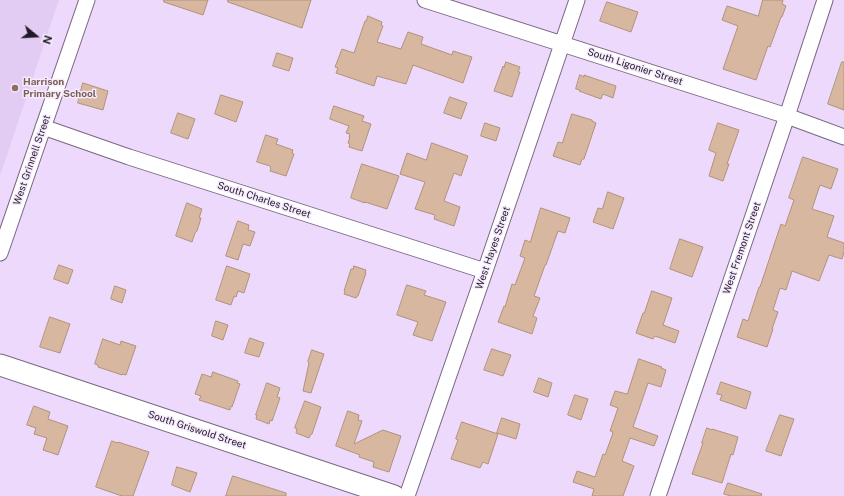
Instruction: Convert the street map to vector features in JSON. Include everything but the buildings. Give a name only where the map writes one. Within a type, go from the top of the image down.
[{"type":"street","name":"West Grinnell Street","points":[[0,253],[87,0]]},
{"type":"street","name":"South Ligonier Street","points":[[425,0],[787,116],[844,136]]},
{"type":"street","name":"West Hayes Street","points":[[407,496],[577,0]]},
{"type":"street","name":"West Fremont Street","points":[[658,496],[825,0]]},
{"type":"street","name":"South Charles Street","points":[[43,127],[130,158],[485,271]]},
{"type":"street","name":"South Griswold Street","points":[[0,365],[394,496]]},
{"type":"shaded area","name":"Harrison Primary School","points":[[0,0],[59,0],[0,176]]},
{"type":"place","name":"Harrison Primary School","points":[[15,88]]}]
